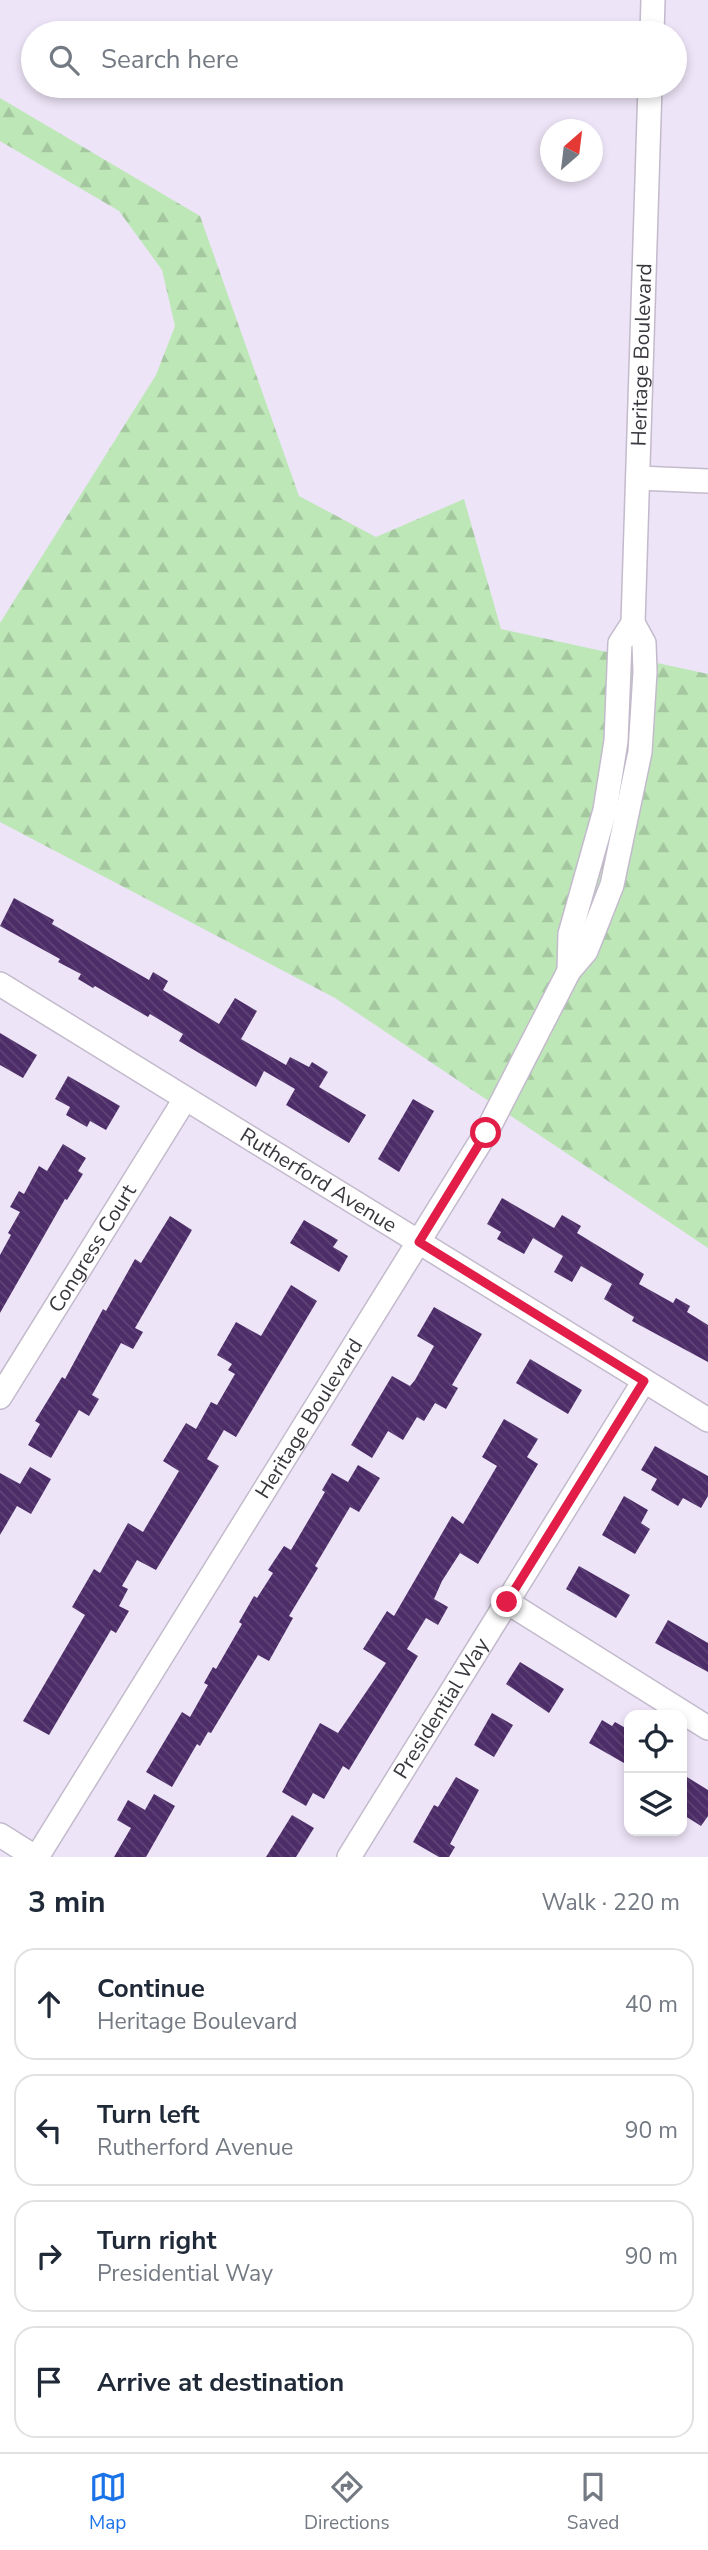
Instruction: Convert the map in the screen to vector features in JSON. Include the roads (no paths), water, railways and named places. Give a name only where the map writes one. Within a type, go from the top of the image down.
[{"type":"street","points":[[652,21],[653,0]]},
{"type":"street","name":"Heritage Boulevard","points":[[36,1857],[486,1133],[569,971],[570,934],[606,810],[616,741],[621,642],[633,623],[650,98]]},
{"type":"street","points":[[638,478],[708,481]]},
{"type":"street","name":"Rutherford Avenue","points":[[0,984],[708,1420]]},
{"type":"street","name":"Congress Court","points":[[0,1397],[185,1099]]},
{"type":"street","name":"Presidential Way","points":[[349,1857],[644,1381]]},
{"type":"street","points":[[507,1602],[708,1728]]},
{"type":"street","points":[[0,1835],[36,1857]]}]
